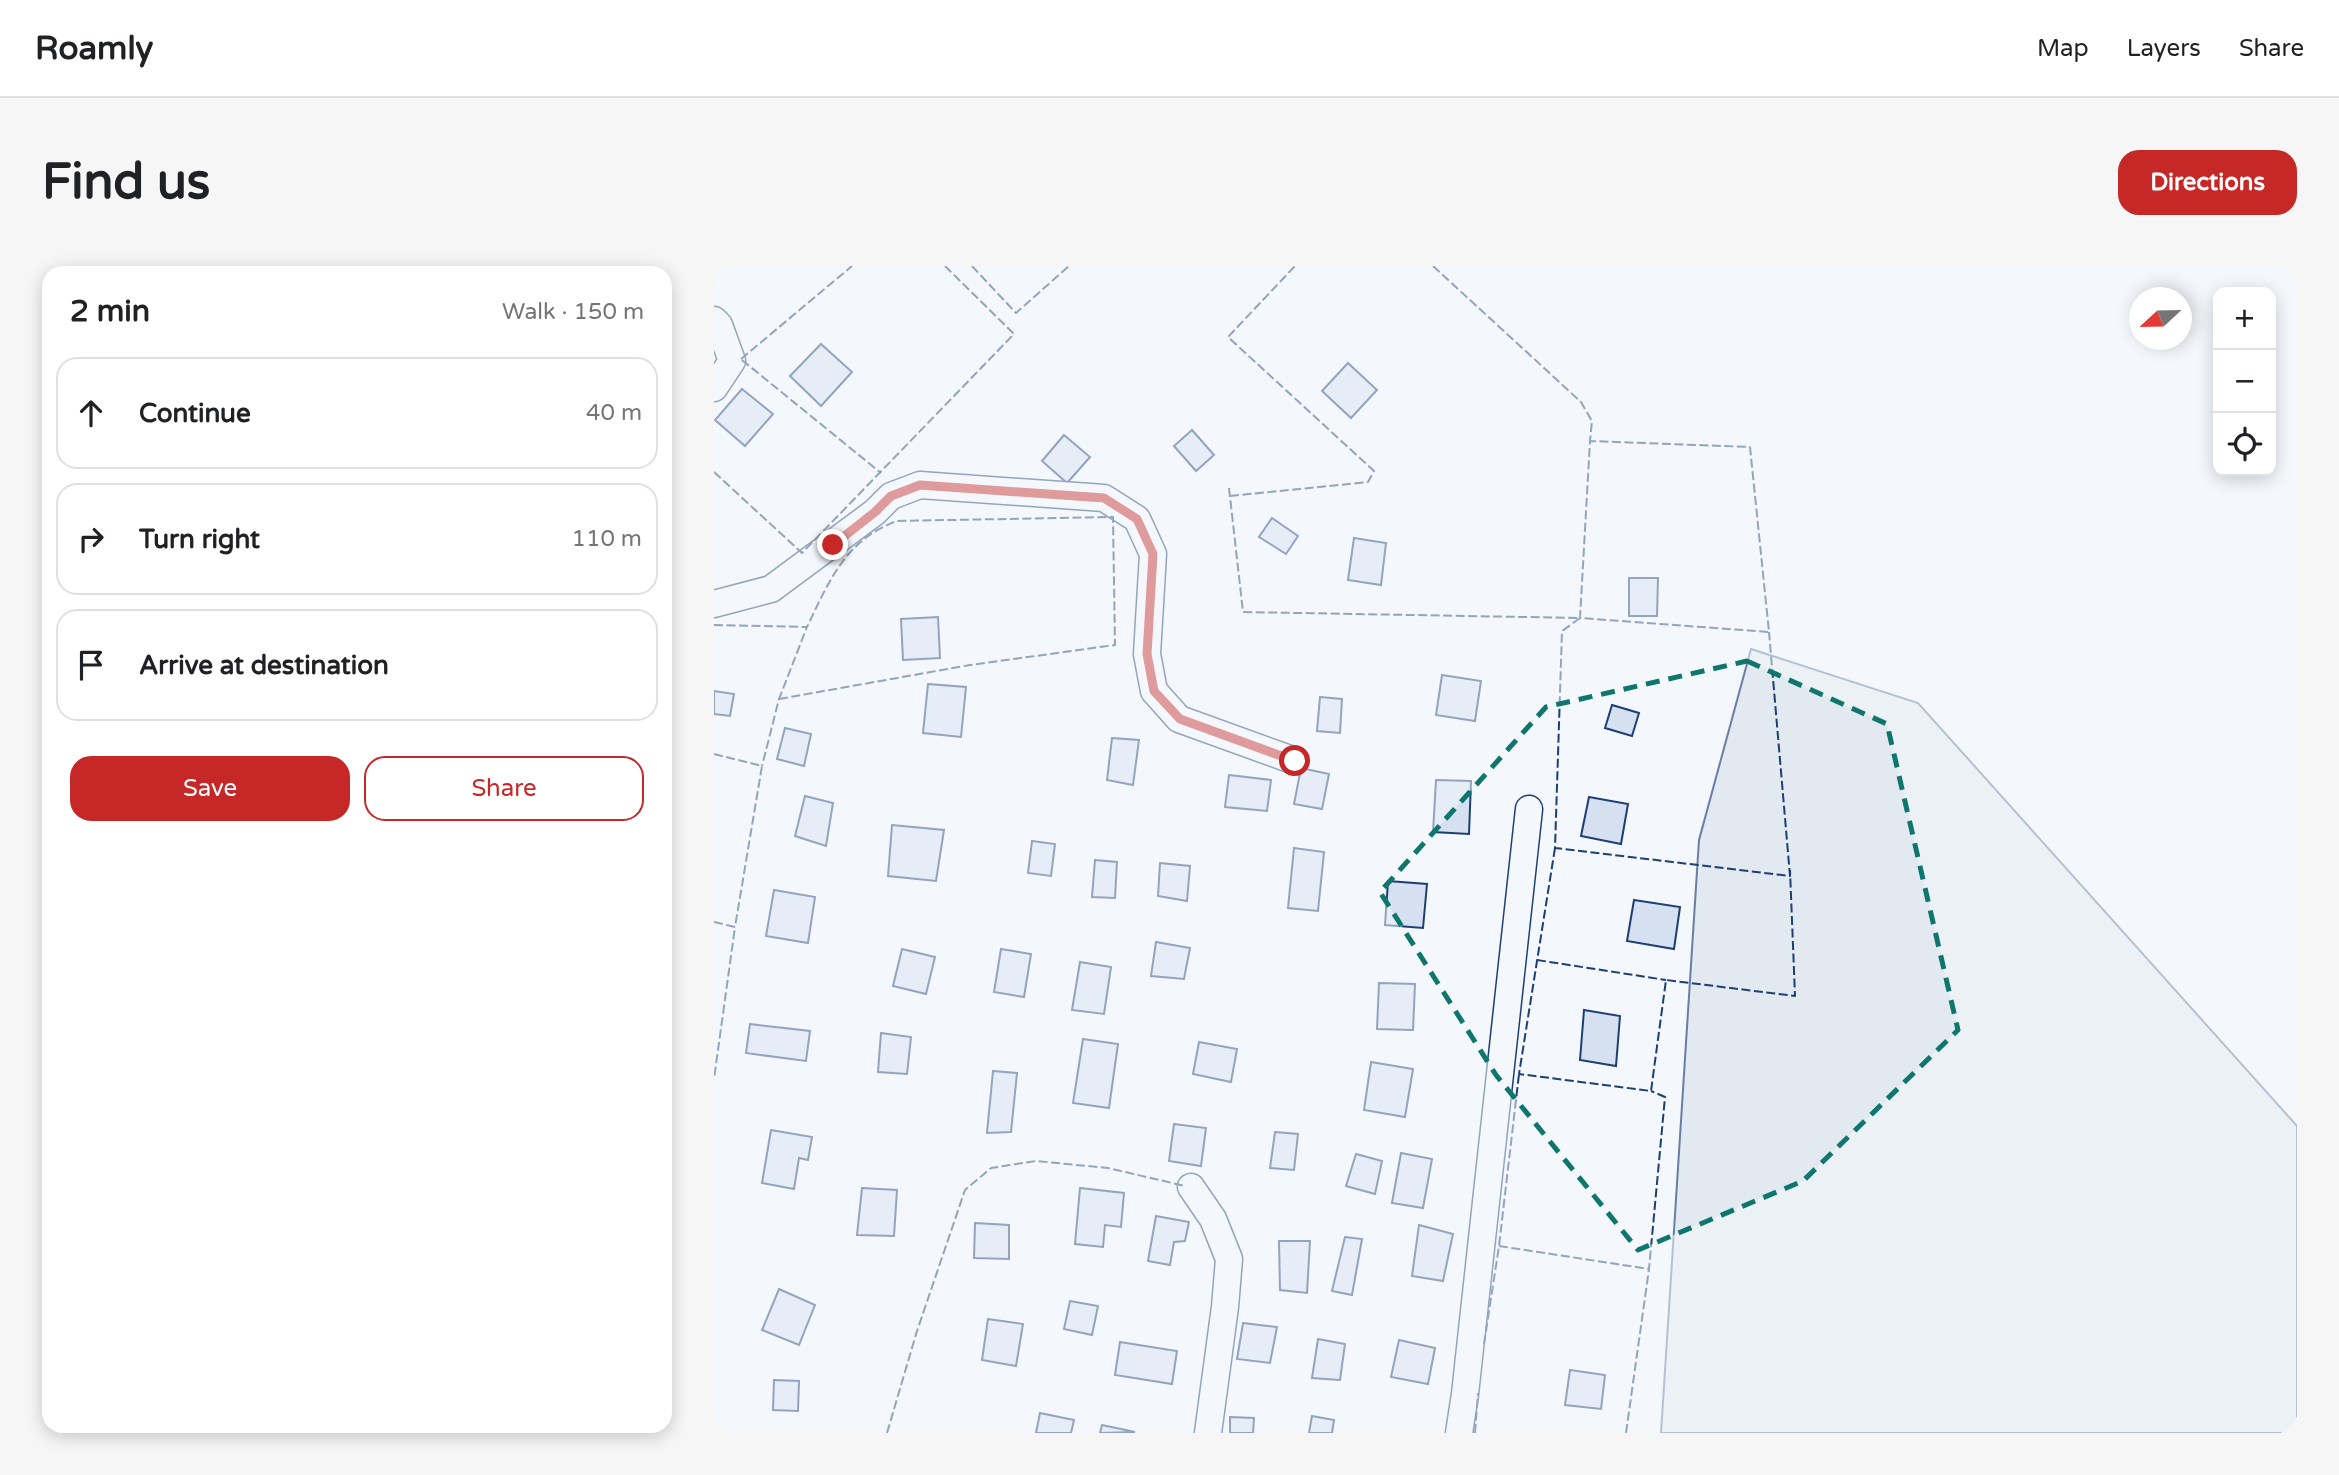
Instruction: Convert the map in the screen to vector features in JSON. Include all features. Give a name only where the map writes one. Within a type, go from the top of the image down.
[{"type":"street","points":[[714,320],[719,324],[732,361],[714,388]]},
{"type":"street","points":[[714,604],[771,589],[844,537],[891,496],[920,485],[1104,498],[1137,519],[1153,554],[1147,654],[1154,691],[1180,719],[1295,761]]},
{"type":"street","points":[[1459,1433],[1467,1381],[1529,809]]},
{"type":"street","points":[[1191,1187],[1213,1219],[1228,1259],[1225,1307],[1208,1433]]},
{"type":"highlighted area","points":[[1747,661],[1887,724],[1958,1030],[1803,1181],[1638,1250],[1496,1075],[1380,892],[1546,707]]},
{"type":"shaded area","points":[[1751,649],[1918,703],[2297,1126],[2297,1433],[1661,1433],[1699,840]]},
{"type":"building","points":[[821,344],[852,372],[821,406],[790,376]]},
{"type":"building","points":[[1348,363],[1377,390],[1351,418],[1322,391]]},
{"type":"building","points":[[742,389],[773,414],[745,446],[715,420]]},
{"type":"building","points":[[1192,430],[1214,455],[1196,471],[1174,446]]},
{"type":"building","points":[[1064,435],[1090,457],[1067,483],[1042,461]]},
{"type":"building","points":[[1272,518],[1298,536],[1286,554],[1259,537]]},
{"type":"building","points":[[1354,538],[1386,543],[1381,585],[1348,580]]},
{"type":"building","points":[[1629,578],[1658,578],[1657,616],[1629,616]]},
{"type":"building","points":[[938,617],[940,658],[903,660],[901,619]]},
{"type":"building","points":[[1442,675],[1481,681],[1475,721],[1436,715]]},
{"type":"building","points":[[928,684],[966,687],[961,737],[923,733]]},
{"type":"building","points":[[714,691],[734,694],[730,716],[714,714]]},
{"type":"building","points":[[1320,697],[1342,699],[1340,733],[1317,731]]},
{"type":"building","points":[[1612,705],[1639,713],[1632,736],[1605,728]]},
{"type":"building","points":[[785,728],[811,734],[804,766],[777,759]]},
{"type":"building","points":[[1112,738],[1139,740],[1133,785],[1107,780]]},
{"type":"building","points":[[1301,768],[1329,774],[1322,809],[1294,804]]},
{"type":"building","points":[[1229,775],[1271,780],[1267,811],[1225,807]]},
{"type":"building","points":[[1436,780],[1471,781],[1469,834],[1433,832]]},
{"type":"building","points":[[805,796],[833,803],[826,846],[795,836]]},
{"type":"building","points":[[1589,797],[1628,804],[1621,844],[1581,836]]},
{"type":"building","points":[[892,825],[944,830],[936,881],[888,876]]},
{"type":"building","points":[[1032,841],[1055,844],[1051,876],[1028,873]]},
{"type":"building","points":[[1294,848],[1324,852],[1318,911],[1288,908]]},
{"type":"building","points":[[1095,860],[1117,862],[1115,898],[1092,897]]},
{"type":"building","points":[[1160,863],[1190,866],[1187,901],[1158,896]]},
{"type":"building","points":[[1388,881],[1427,884],[1423,928],[1385,925]]},
{"type":"building","points":[[774,890],[815,897],[808,943],[766,936]]},
{"type":"building","points":[[1634,900],[1680,907],[1674,949],[1627,941]]},
{"type":"building","points":[[1156,942],[1190,948],[1184,979],[1151,976]]},
{"type":"building","points":[[902,949],[935,957],[926,994],[893,986]]},
{"type":"building","points":[[1001,949],[1031,954],[1024,997],[994,992]]},
{"type":"building","points":[[1080,962],[1111,967],[1104,1014],[1072,1010]]},
{"type":"building","points":[[1379,983],[1415,984],[1413,1030],[1377,1029]]},
{"type":"building","points":[[1584,1010],[1620,1016],[1616,1066],[1580,1060]]},
{"type":"building","points":[[750,1024],[810,1031],[806,1061],[746,1053]]},
{"type":"building","points":[[881,1033],[911,1037],[907,1074],[878,1072]]},
{"type":"building","points":[[1083,1039],[1118,1044],[1109,1108],[1073,1103]]},
{"type":"building","points":[[1199,1042],[1237,1049],[1231,1082],[1193,1074]]},
{"type":"building","points":[[1371,1062],[1413,1069],[1405,1117],[1364,1110]]},
{"type":"building","points":[[993,1071],[1017,1073],[1011,1132],[987,1133]]},
{"type":"building","points":[[1174,1124],[1206,1128],[1201,1166],[1169,1161]]},
{"type":"building","points":[[771,1130],[812,1137],[808,1160],[799,1158],[794,1189],[762,1183]]},
{"type":"building","points":[[1275,1132],[1298,1134],[1294,1170],[1270,1168]]},
{"type":"building","points":[[1401,1153],[1432,1159],[1423,1208],[1392,1203]]},
{"type":"building","points":[[1356,1154],[1382,1161],[1375,1194],[1346,1186]]},
{"type":"building","points":[[862,1188],[897,1190],[894,1236],[857,1235]]},
{"type":"building","points":[[1080,1188],[1124,1193],[1121,1227],[1105,1225],[1103,1247],[1075,1244]]},
{"type":"building","points":[[1156,1216],[1189,1222],[1185,1241],[1174,1242],[1170,1265],[1148,1261]]},
{"type":"building","points":[[975,1223],[1009,1225],[1009,1259],[974,1258]]},
{"type":"building","points":[[1419,1225],[1453,1234],[1443,1281],[1412,1276]]},
{"type":"building","points":[[1345,1237],[1362,1239],[1352,1295],[1332,1291]]},
{"type":"building","points":[[1279,1241],[1310,1241],[1307,1293],[1280,1290]]},
{"type":"building","points":[[779,1289],[815,1305],[799,1345],[762,1330]]},
{"type":"building","points":[[1070,1301],[1098,1306],[1092,1335],[1064,1329]]},
{"type":"building","points":[[988,1319],[1023,1324],[1016,1366],[982,1360]]},
{"type":"building","points":[[1243,1323],[1277,1327],[1270,1363],[1237,1359]]},
{"type":"building","points":[[1318,1339],[1345,1344],[1340,1380],[1312,1378]]},
{"type":"building","points":[[1399,1340],[1435,1348],[1428,1384],[1391,1377]]},
{"type":"building","points":[[1120,1342],[1177,1351],[1172,1384],[1115,1375]]},
{"type":"building","points":[[1570,1370],[1605,1375],[1601,1409],[1565,1405]]},
{"type":"building","points":[[774,1380],[799,1381],[798,1411],[773,1410]]},
{"type":"building","points":[[1040,1413],[1074,1420],[1071,1433],[1036,1433]]},
{"type":"building","points":[[1312,1416],[1334,1420],[1332,1433],[1309,1433]]},
{"type":"building","points":[[1230,1417],[1254,1418],[1253,1433],[1230,1433]]},
{"type":"building","points":[[1102,1425],[1135,1432],[1100,1433]]},
{"type":"fence","points":[[741,359],[852,266]]},
{"type":"fence","points":[[714,472],[802,553],[1014,334],[945,266]]},
{"type":"fence","points":[[972,266],[1016,313],[1069,266]]},
{"type":"fence","points":[[1230,496],[1368,482],[1374,471],[1228,337],[1295,266]]},
{"type":"fence","points":[[1433,266],[1581,402],[1592,421],[1590,441],[1580,618],[1769,632],[1750,447],[1590,441]]},
{"type":"fence","points":[[742,360],[881,473]]},
{"type":"fence","points":[[1229,488],[1243,612],[1580,618]]},
{"type":"fence","points":[[779,699],[970,665],[1115,645],[1113,517],[896,521],[879,529],[853,549],[830,580],[807,627]]},
{"type":"fence","points":[[1580,618],[1562,631],[1555,848],[1790,876],[1769,632]]},
{"type":"fence","points":[[714,625],[807,627],[779,699],[762,766]]},
{"type":"fence","points":[[714,754],[762,766],[735,927]]},
{"type":"fence","points":[[1555,848],[1519,1074],[1651,1091],[1666,980],[1795,996],[1790,870]]},
{"type":"fence","points":[[714,922],[735,927],[714,1079]]},
{"type":"fence","points":[[1537,960],[1666,980]]},
{"type":"fence","points":[[1484,1344],[1499,1246],[1519,1074]]},
{"type":"fence","points":[[1626,1433],[1649,1269],[1665,1097],[1651,1091]]},
{"type":"fence","points":[[887,1433],[917,1331],[965,1190],[991,1168],[1036,1161],[1108,1168],[1185,1186]]},
{"type":"fence","points":[[1499,1246],[1649,1269]]},
{"type":"fence","points":[[1475,1433],[1478,1393]]},
{"type":"route","points":[[833,545],[891,496],[920,485],[1104,498],[1137,519],[1153,554],[1147,654],[1154,691],[1180,719],[1295,761]]}]
